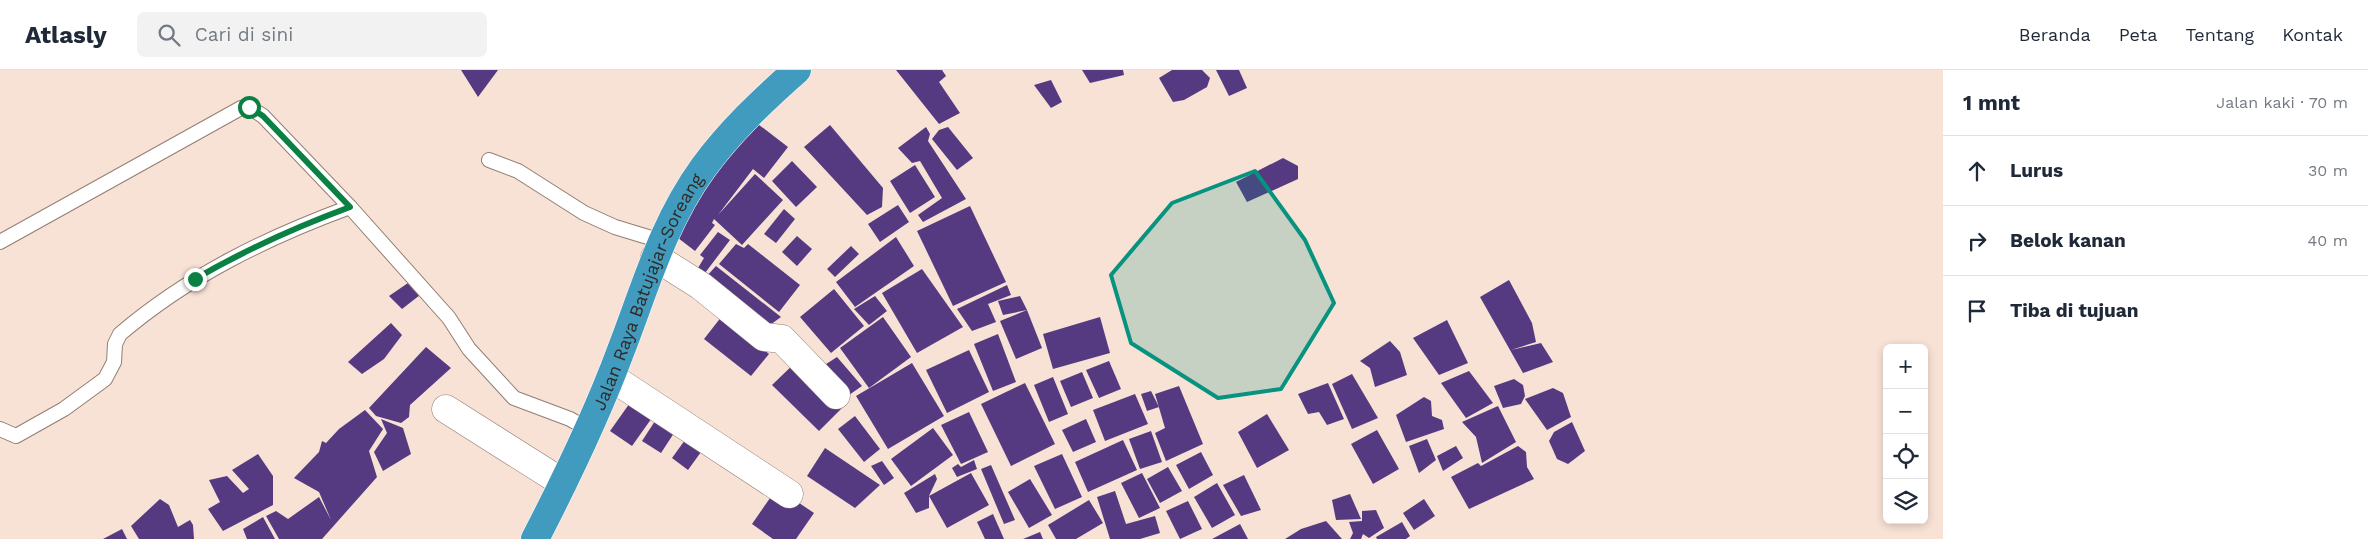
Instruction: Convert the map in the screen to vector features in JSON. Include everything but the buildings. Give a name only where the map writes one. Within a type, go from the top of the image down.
[{"type":"highway","name":"Jalan Raya Batujajar-Soreang","points":[[535,539],[563,484],[580,425],[611,377],[658,249],[703,168],[750,112],[797,70]]},
{"type":"street","points":[[658,249],[764,337],[782,339],[836,395]]},
{"type":"street","points":[[611,377],[789,494]]},
{"type":"street","points":[[446,409],[563,484]]},
{"type":"lane","points":[[0,242],[240,108],[249,107],[263,116],[350,207],[450,318],[469,348],[514,398],[580,425]]},
{"type":"lane","points":[[489,160],[518,171],[584,213],[658,249]]},
{"type":"lane","points":[[0,429],[16,436],[64,409],[105,380],[114,362],[116,344],[120,334],[195,279],[254,246],[298,226],[350,207]]},
{"type":"highlighted area","points":[[1255,171],[1305,240],[1334,303],[1281,389],[1218,398],[1131,343],[1111,275],[1172,203]]},
{"type":"route","points":[[195,279],[245,250],[298,226],[350,207],[263,116],[249,107]]}]
